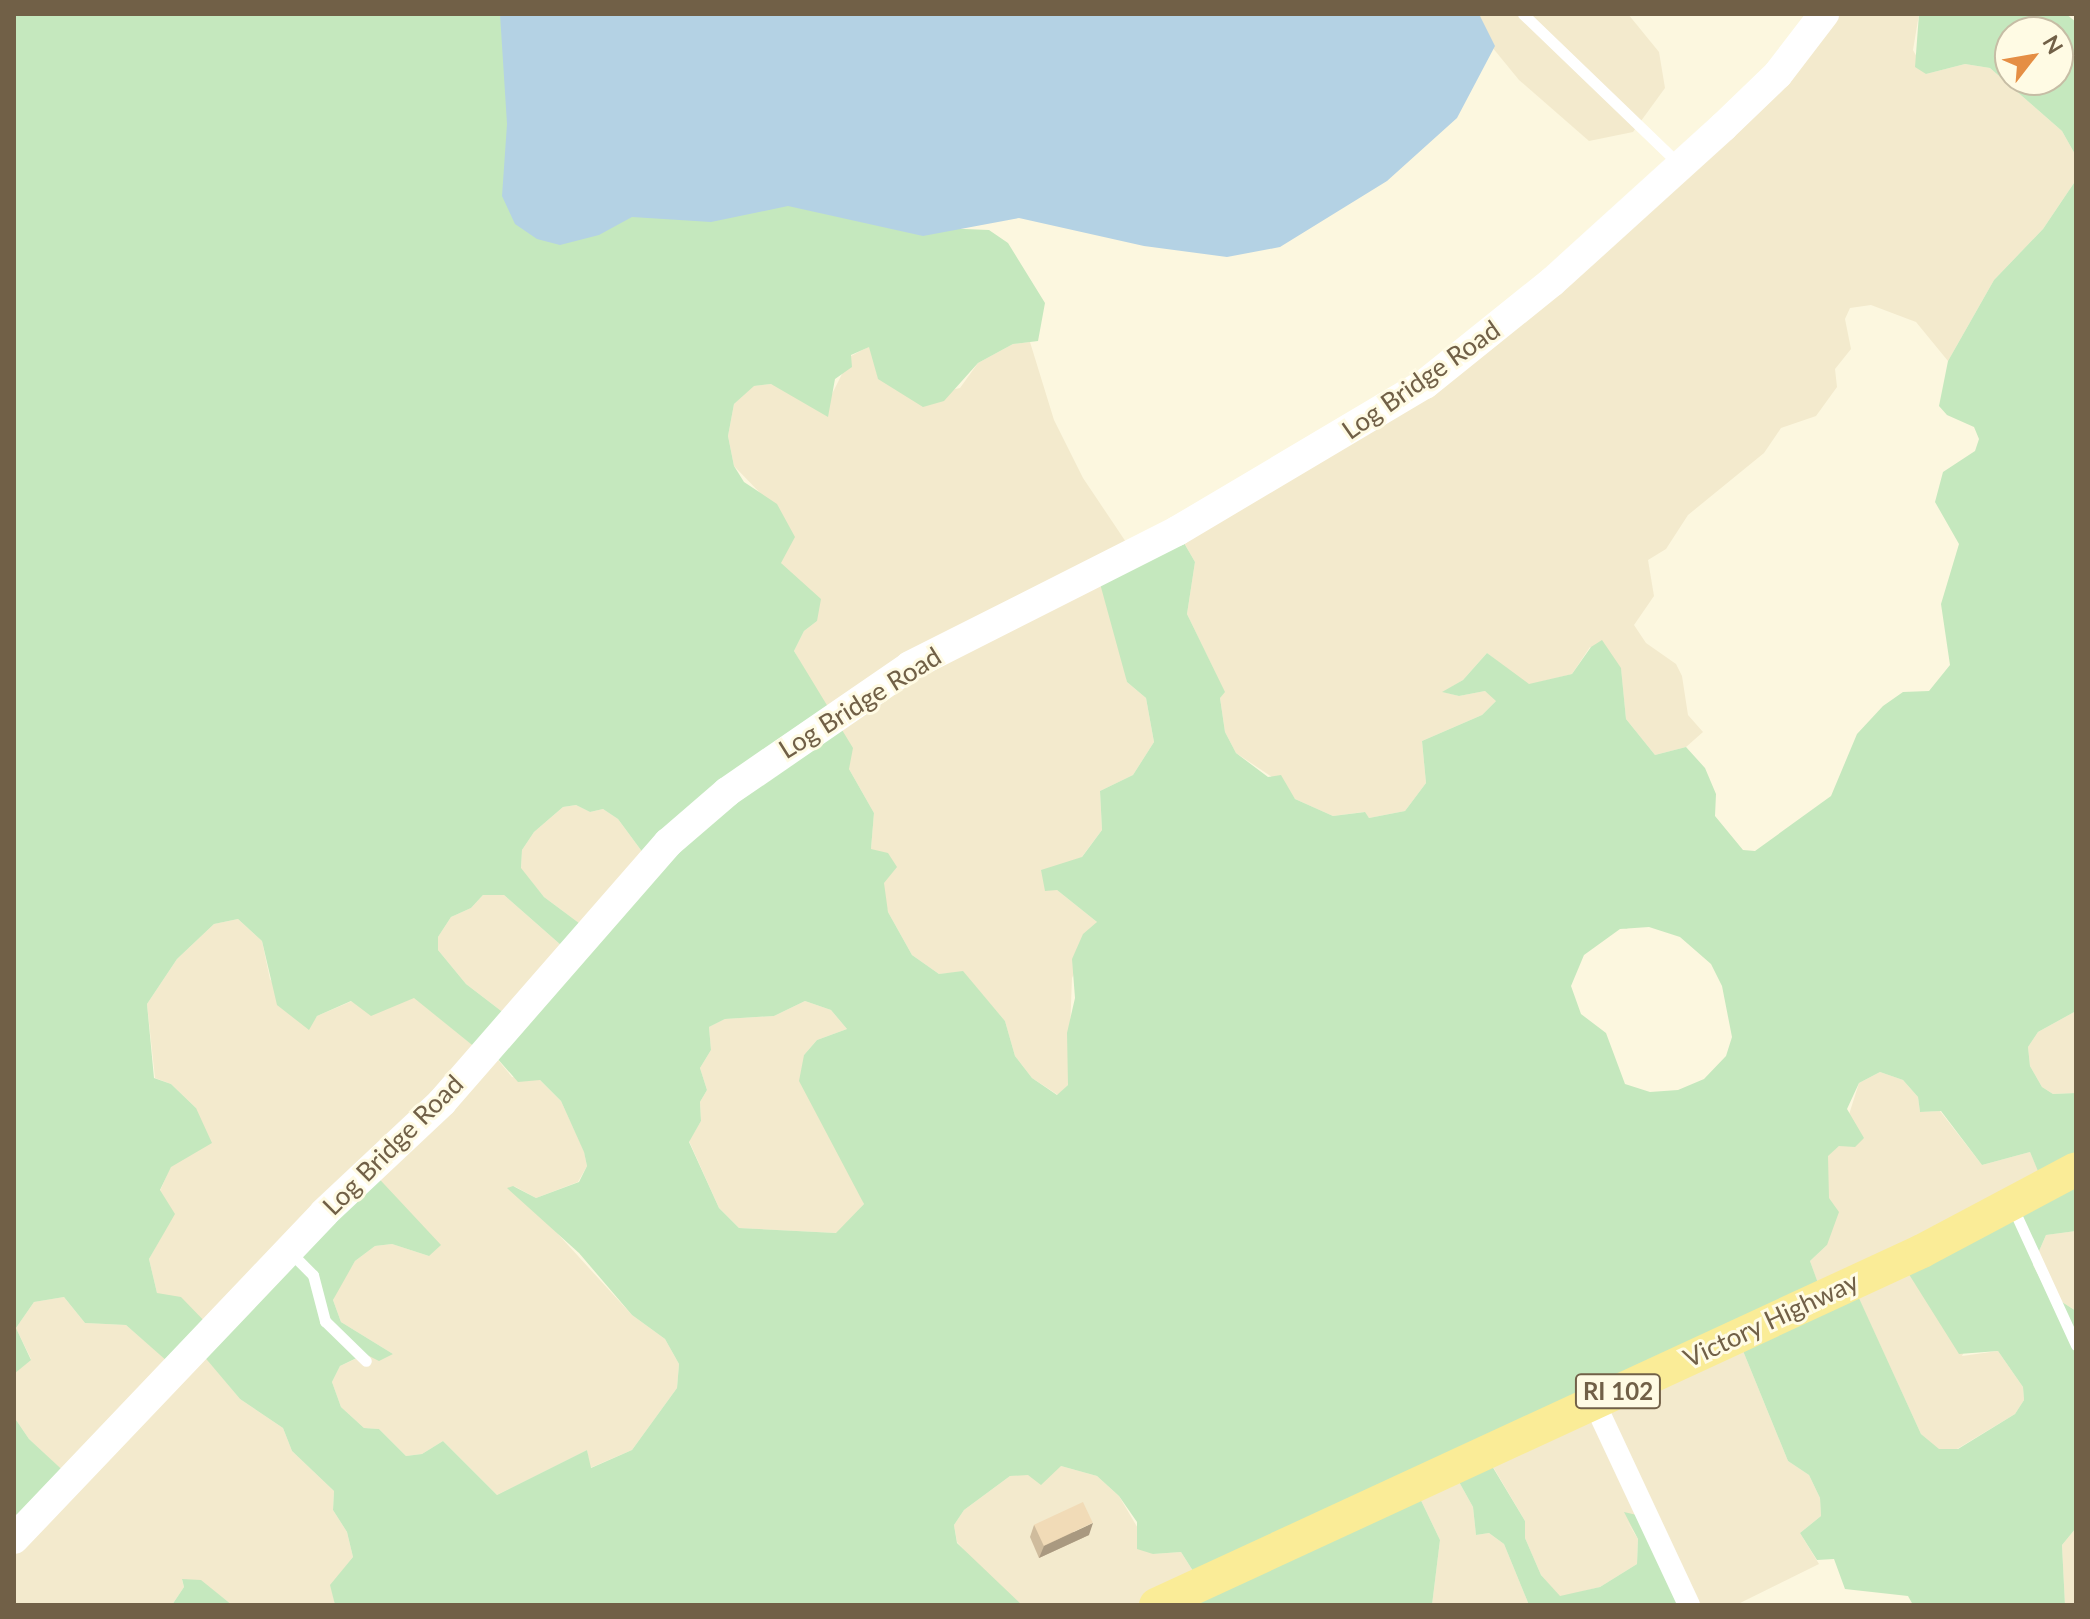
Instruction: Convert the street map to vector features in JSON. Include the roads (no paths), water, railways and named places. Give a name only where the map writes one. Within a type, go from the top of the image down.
[{"type":"main road","name":"Victory Highway","points":[[1156,1605],[1922,1251],[2076,1169]]},
{"type":"street","name":"Log Bridge Road","points":[[14,1539],[288,1251],[442,1102],[668,843],[739,783],[910,666],[1177,531],[1425,384],[1542,291],[1681,165],[1778,74],[1824,14]]},
{"type":"street","points":[[1594,1402],[1689,1605]]},
{"type":"lane","points":[[1523,14],[1681,165]]},
{"type":"lane","points":[[2012,1204],[2076,1345]]},
{"type":"lane","points":[[288,1251],[313,1275],[325,1321],[366,1361]]},
{"type":"water","points":[[500,14],[1479,14],[1495,46],[1457,118],[1387,181],[1280,247],[1227,257],[1144,246],[1019,218],[923,236],[788,206],[711,222],[632,217],[599,235],[560,245],[537,239],[515,224],[502,196],[507,124]]}]
